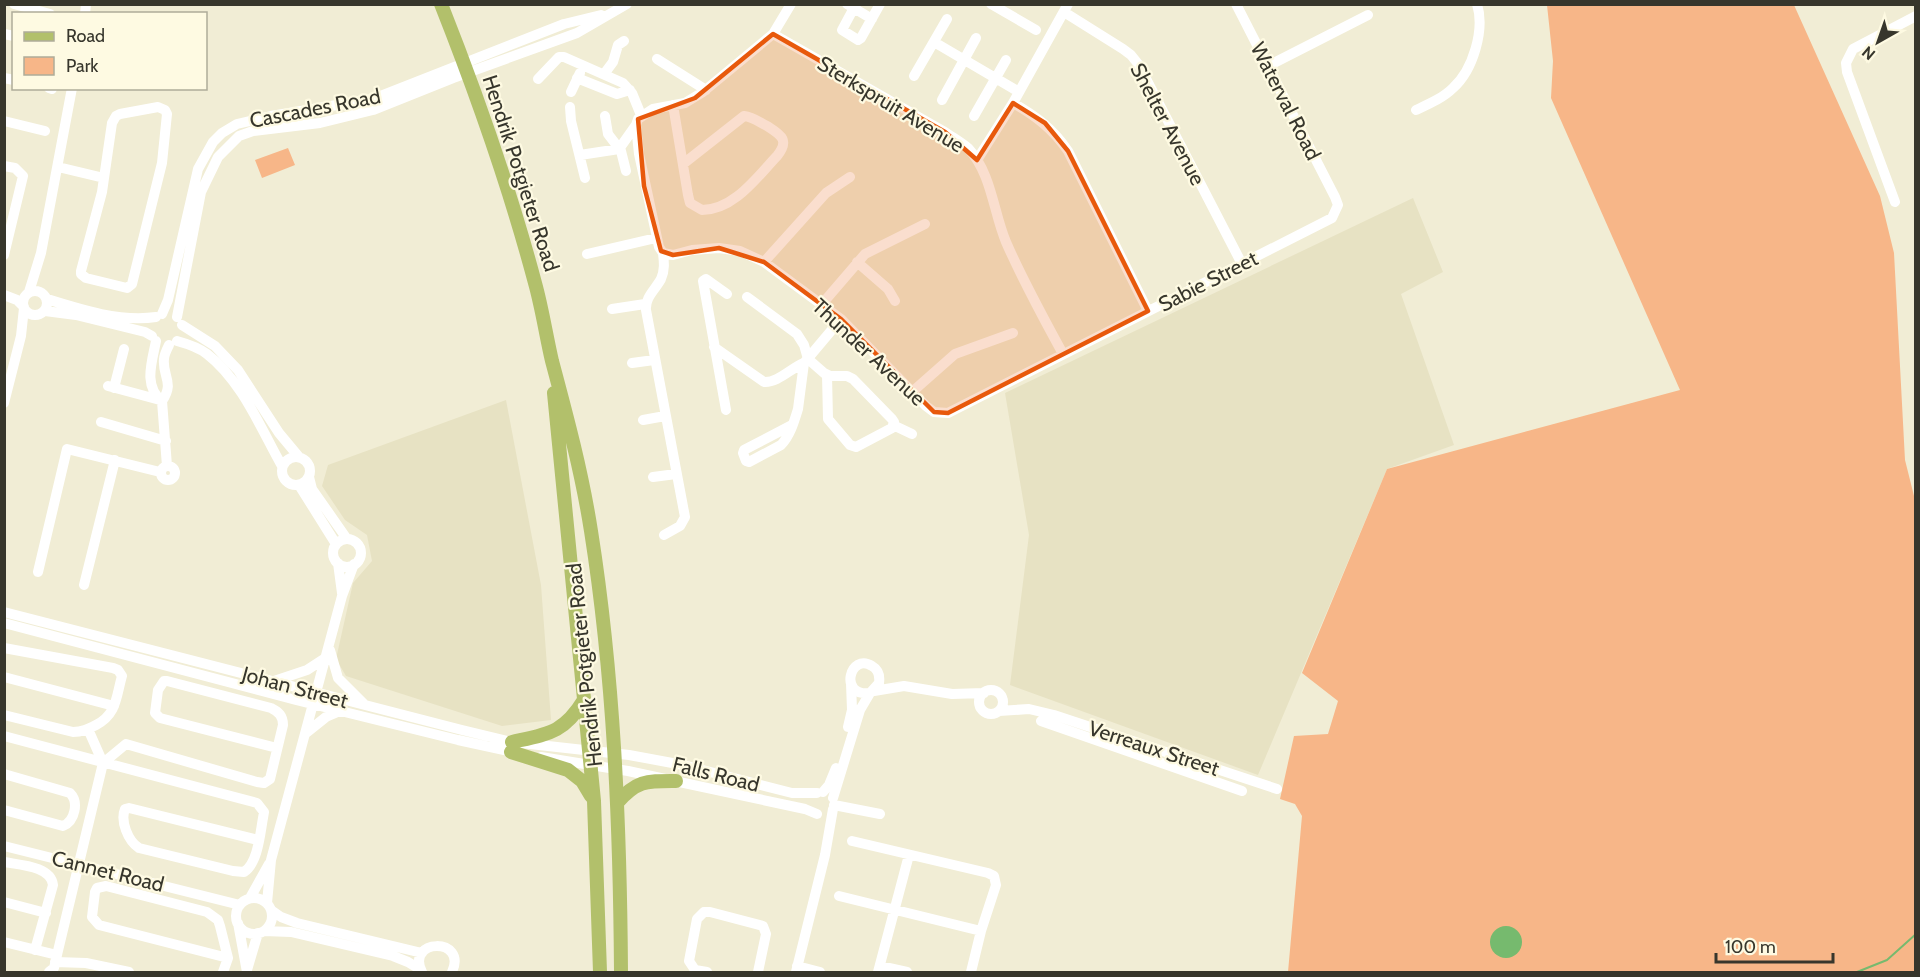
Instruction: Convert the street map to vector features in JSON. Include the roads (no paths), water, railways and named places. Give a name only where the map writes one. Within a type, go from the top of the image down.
[{"type":"main road","name":"Hendrik Potgieter Road","points":[[441,4],[502,176],[533,274],[551,358],[575,446],[591,529],[603,620],[614,753],[620,849],[621,972]]},
{"type":"main road","name":"Hendrik Potgieter Road","points":[[551,358],[594,801],[600,972]]},
{"type":"main road","points":[[512,747],[557,729],[575,715],[584,700]]},
{"type":"main road","points":[[512,747],[568,770],[582,781],[594,801]]},
{"type":"main road","points":[[617,803],[632,788],[643,782],[676,781]]},
{"type":"street","points":[[14,4],[26,11]]},
{"type":"street","name":"Cascades Road","points":[[179,321],[201,192],[215,160],[239,136],[253,131],[320,123],[374,110],[564,24],[613,12],[627,4]]},
{"type":"street","points":[[580,155],[619,149],[638,120],[653,109],[685,103],[706,90],[773,34],[791,4]]},
{"type":"street","points":[[872,19],[852,6],[842,29],[843,33],[860,40],[872,19],[880,4]]},
{"type":"street","points":[[991,4],[1036,30]]},
{"type":"street","name":"Waterval Road","points":[[1236,4],[1335,197]]},
{"type":"street","points":[[1416,110],[1445,94],[1462,78],[1475,50],[1480,30],[1478,4]]},
{"type":"street","points":[[977,160],[1013,103],[1066,8]]},
{"type":"street","name":"Shelter Avenue","points":[[1066,8],[1131,55],[1139,65],[1242,264]]},
{"type":"street","points":[[1268,66],[1368,15]]},
{"type":"street","points":[[1895,202],[1847,72],[1846,63],[1853,49],[1916,16]]},
{"type":"street","points":[[914,76],[946,19]]},
{"type":"street","name":"Sterkspruit Avenue","points":[[773,34],[945,132],[966,147],[977,160],[985,175],[1005,239],[1063,354]]},
{"type":"street","points":[[942,100],[976,38]]},
{"type":"street","points":[[604,74],[613,62],[618,45],[624,41]]},
{"type":"street","points":[[934,42],[1019,92]]},
{"type":"street","points":[[538,78],[561,56],[618,80],[630,90],[638,120],[644,186],[658,247],[667,257],[661,277],[645,304],[684,520],[680,526],[664,535]]},
{"type":"street","points":[[657,59],[706,90]]},
{"type":"street","points":[[974,116],[1006,60]]},
{"type":"street","points":[[571,92],[584,65]]},
{"type":"street","name":"Cascades Road","points":[[159,316],[168,300],[198,170],[213,142],[222,133],[237,124],[271,116],[374,99],[464,68]]},
{"type":"street","points":[[577,78],[617,94],[630,90]]},
{"type":"street","points":[[4,403],[21,336],[24,298],[39,263],[72,90]]},
{"type":"street","points":[[1013,103],[1045,123],[1068,151],[1148,311]]},
{"type":"street","points":[[673,105],[683,164],[690,203],[696,207],[707,210],[729,203],[777,156],[783,149],[784,141],[781,135],[750,117],[744,116],[683,164]]},
{"type":"street","points":[[158,107],[165,111],[162,163],[132,284],[127,288],[87,278],[81,274],[104,178],[112,123],[116,116],[158,107]]},
{"type":"street","points":[[570,107],[571,121],[585,178]]},
{"type":"street","points":[[605,116],[610,137],[619,149],[626,171]]},
{"type":"street","points":[[4,121],[45,131]]},
{"type":"street","points":[[4,166],[15,168],[23,176],[4,255]]},
{"type":"street","points":[[58,167],[104,178]]},
{"type":"street","points":[[764,262],[826,192],[850,177]]},
{"type":"street","name":"Sabie Street","points":[[1063,354],[1332,218],[1338,206],[1335,197]]},
{"type":"street","points":[[822,304],[865,254],[925,224]]},
{"type":"street","points":[[587,254],[657,238]]},
{"type":"street","name":"Thunder Avenue","points":[[667,257],[693,250],[719,248],[740,251],[764,262],[841,320],[934,412],[948,413],[1063,354]]},
{"type":"street","points":[[857,262],[888,290],[895,301]]},
{"type":"street","points":[[21,336],[40,313],[46,297],[39,263]]},
{"type":"street","points":[[726,410],[703,281],[706,279],[727,294]]},
{"type":"street","points":[[7,295],[38,290],[46,297],[121,318],[140,319],[169,313],[215,346],[238,370],[279,433],[299,457],[309,465],[312,489],[347,539],[355,542],[360,549],[359,558],[354,564],[342,596],[271,860],[269,907],[271,922],[261,932],[247,972]]},
{"type":"street","points":[[7,295],[29,314],[86,317],[145,332],[154,339],[195,347],[207,354],[234,382],[282,466],[282,475],[287,482],[299,485],[336,544],[333,556],[338,563],[342,596]]},
{"type":"street","points":[[747,297],[797,334],[804,345],[806,361],[798,409],[792,425]]},
{"type":"street","points":[[612,309],[645,304]]},
{"type":"street","points":[[159,316],[151,325],[154,339],[150,380],[153,394],[162,401]]},
{"type":"street","points":[[714,347],[764,382],[772,382],[794,366],[806,361],[841,320]]},
{"type":"street","points":[[38,572],[67,449],[164,469],[166,441],[162,401],[168,393],[169,384],[164,358],[182,334],[179,321]]},
{"type":"street","points":[[912,392],[956,354],[1013,333]]},
{"type":"street","points":[[124,349],[111,387],[162,401]]},
{"type":"street","points":[[632,363],[654,360]]},
{"type":"street","points":[[806,361],[827,375],[847,376],[853,379],[892,419],[893,425],[889,430],[856,447],[850,445],[828,419],[827,375]]},
{"type":"street","points":[[643,420],[665,416]]},
{"type":"street","points":[[101,422],[166,441]]},
{"type":"street","points":[[893,425],[912,434]]},
{"type":"street","points":[[282,466],[287,459],[299,457]]},
{"type":"street","points":[[84,585],[115,460]]},
{"type":"street","points":[[653,477],[676,474]]},
{"type":"street","points":[[299,485],[309,477]]},
{"type":"street","points":[[336,544],[347,539]]},
{"type":"street","points":[[338,563],[346,566],[354,564]]},
{"type":"street","name":"Johan Street","points":[[4,612],[365,705],[512,747]]},
{"type":"street","name":"Johan Street","points":[[5,623],[340,711],[512,747],[589,757]]},
{"type":"street","points":[[4,648],[118,670],[122,676],[114,706],[107,718],[88,729],[73,732],[4,715]]},
{"type":"street","points":[[274,681],[307,670],[328,652]]},
{"type":"street","points":[[328,652],[338,678],[365,705]]},
{"type":"street","points":[[819,814],[828,814],[828,799],[852,710],[851,673],[858,665],[868,664],[904,686]]},
{"type":"street","points":[[820,972],[797,969],[828,838],[828,799],[860,710],[879,683],[877,669]]},
{"type":"street","points":[[4,677],[114,706]]},
{"type":"street","points":[[54,966],[103,763],[126,744],[264,783],[270,779],[272,774],[283,719],[276,710],[167,681],[160,685],[155,713],[160,718],[277,748]]},
{"type":"street","points":[[850,683],[860,693],[904,686],[952,694],[984,693],[992,690],[1001,696],[1003,704],[999,711],[990,714],[952,694]]},
{"type":"street","points":[[981,708],[980,698],[984,693]]},
{"type":"street","name":"Verreaux Street","points":[[1001,696],[1029,710]]},
{"type":"street","points":[[296,700],[303,711],[307,730]]},
{"type":"street","name":"Verreaux Street","points":[[999,711],[1029,710],[1054,715],[1278,789]]},
{"type":"street","points":[[307,730],[340,711]]},
{"type":"street","points":[[1041,721],[1242,791]]},
{"type":"street","points":[[88,729],[103,763]]},
{"type":"street","points":[[4,736],[257,803],[264,812],[258,840],[254,858],[244,872],[139,848],[130,841],[123,813],[125,809],[134,808],[258,840]]},
{"type":"street","name":"Falls Road","points":[[589,757],[614,753],[683,765],[792,793],[828,799],[880,814]]},
{"type":"street","name":"Falls Road","points":[[589,757],[615,769],[819,814]]},
{"type":"street","points":[[4,774],[70,793],[76,803],[72,819],[69,824],[63,826],[4,810]]},
{"type":"street","points":[[748,797],[751,783]]},
{"type":"street","points":[[828,799],[813,797],[811,804],[819,814],[828,838]]},
{"type":"street","points":[[852,841],[994,876],[996,885],[971,972]]},
{"type":"street","name":"Cannet Road","points":[[4,846],[240,905]]},
{"type":"street","points":[[908,972],[879,969],[909,855]]},
{"type":"street","points":[[247,972],[237,920],[240,905],[250,898],[271,860]]},
{"type":"street","points":[[4,862],[49,874],[52,879],[53,885],[35,950]]},
{"type":"street","points":[[224,972],[228,958],[218,920],[207,912],[106,886],[97,888],[95,891],[92,917],[99,925],[228,958]]},
{"type":"street","points":[[839,896],[981,931]]},
{"type":"street","name":"Cannet Road","points":[[211,897],[237,920]]},
{"type":"street","points":[[250,898],[259,899],[281,917],[297,923],[422,953]]},
{"type":"street","points":[[4,902],[46,913]]},
{"type":"street","points":[[707,972],[695,970],[691,966],[689,955],[697,919],[704,912],[763,926],[766,934],[758,972]]},
{"type":"street","points":[[237,920],[246,932],[291,932],[393,956],[422,971]]},
{"type":"street","points":[[4,942],[35,950],[54,966],[86,963],[129,972]]},
{"type":"street","points":[[422,971],[419,962],[422,953],[434,945],[447,948],[454,960],[452,972]]},
{"type":"waterway","points":[[1857,972],[1887,960],[1916,934]]}]
